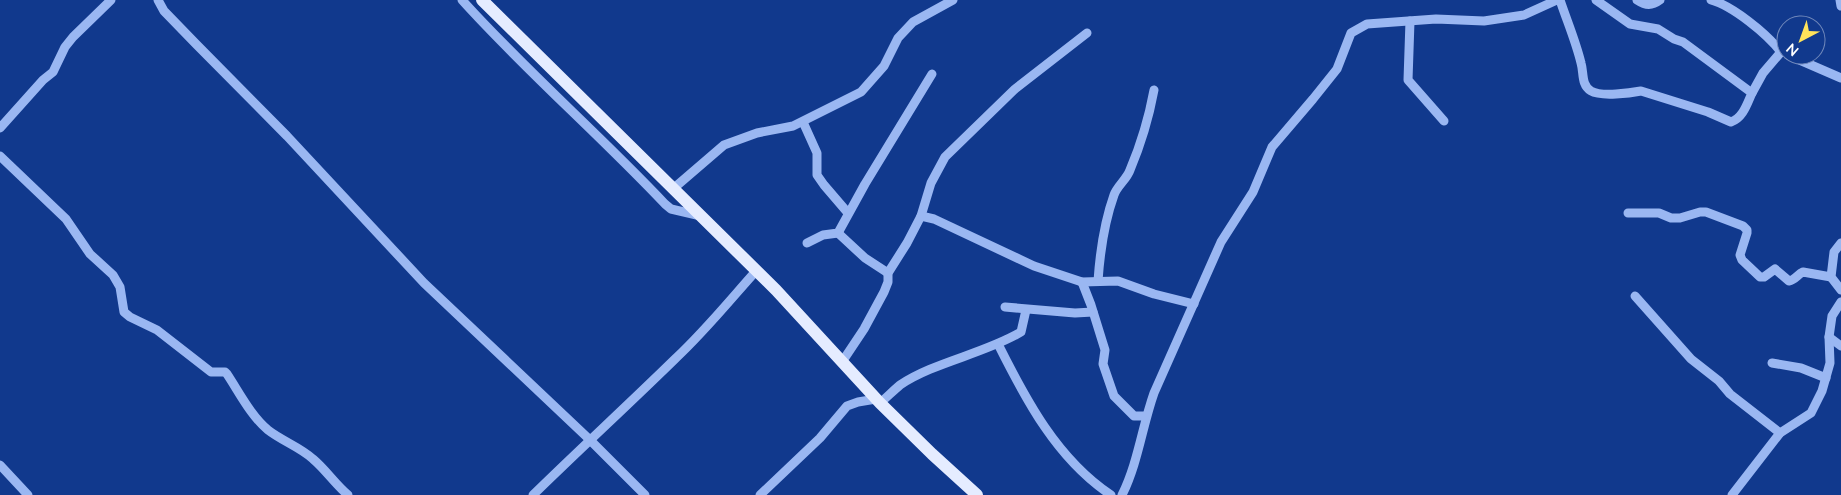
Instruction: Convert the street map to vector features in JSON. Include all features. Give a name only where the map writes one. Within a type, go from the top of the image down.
[{"type":"main road","points":[[482,0],[703,216],[776,290],[878,401],[977,495]]},
{"type":"street","points":[[0,128],[43,80],[53,72],[65,47],[73,37],[111,0]]},
{"type":"street","points":[[158,0],[164,11],[287,136],[424,283],[589,439],[645,495]]},
{"type":"street","points":[[462,0],[544,85],[630,167],[665,204],[678,211],[703,216]]},
{"type":"street","points":[[674,188],[724,145],[757,133],[793,126],[861,92],[884,66],[898,38],[913,22],[953,0]]},
{"type":"street","points":[[1122,495],[1136,460],[1146,416],[1154,393],[1221,242],[1253,192],[1272,147],[1314,99],[1336,69],[1351,33],[1367,24],[1436,19],[1484,21],[1524,15],[1559,0],[1581,62],[1583,79],[1590,91],[1598,94],[1641,91],[1708,112],[1731,122],[1739,118],[1763,73],[1776,62]]},
{"type":"street","points":[[1596,0],[1630,24],[1658,29],[1674,40],[1682,42],[1752,93]]},
{"type":"street","points":[[1637,0],[1648,6],[1654,5],[1660,0]]},
{"type":"street","points":[[1710,0],[1746,21],[1776,45]]},
{"type":"street","points":[[1840,0],[1841,6]]},
{"type":"street","points":[[1410,21],[1408,80],[1444,122]]},
{"type":"street","points":[[842,362],[864,329],[884,292],[888,282],[888,274],[921,216],[931,183],[945,157],[1015,89],[1087,33]]},
{"type":"street","points":[[1811,65],[1841,78]]},
{"type":"street","points":[[838,232],[932,74]]},
{"type":"street","points":[[1098,281],[1100,251],[1114,193],[1130,172],[1148,121],[1154,90]]},
{"type":"street","points":[[803,122],[817,153],[817,174],[848,213]]},
{"type":"street","points":[[0,156],[66,219],[90,254],[113,275],[120,287],[124,312],[130,317],[157,330],[211,372],[225,372],[256,417],[268,430],[294,445],[314,460],[337,486],[348,495]]},
{"type":"street","points":[[1628,214],[1659,213],[1670,218],[1680,218],[1706,212],[1742,226],[1746,230],[1747,233],[1740,255],[1742,260],[1760,277],[1764,277],[1774,269],[1789,281],[1803,272],[1831,277],[1841,290]]},
{"type":"street","points":[[921,216],[934,219],[1034,266],[1082,282],[1118,281],[1154,294],[1194,304]]},
{"type":"street","points":[[838,232],[865,258],[888,274]]},
{"type":"street","points":[[807,243],[822,235],[838,232]]},
{"type":"street","points":[[1831,277],[1834,252],[1841,243]]},
{"type":"street","points":[[532,495],[589,439],[677,358],[756,271]]},
{"type":"street","points":[[1082,282],[1105,350],[1104,364],[1114,396],[1134,416],[1146,416]]},
{"type":"street","points":[[1635,296],[1691,359],[1719,381],[1730,394],[1780,433]]},
{"type":"street","points":[[1732,495],[1780,433],[1811,413],[1826,378],[1830,363],[1829,337],[1832,316],[1841,302]]},
{"type":"street","points":[[1005,307],[1075,313],[1093,312]]},
{"type":"street","points":[[760,495],[820,438],[847,406],[858,402],[878,401],[901,385],[928,371],[998,344],[1021,332],[1026,310]]},
{"type":"street","points":[[1829,337],[1841,346]]},
{"type":"street","points":[[998,344],[1032,408],[1055,440],[1078,468],[1111,495]]},
{"type":"street","points":[[1772,363],[1801,368],[1826,378]]},
{"type":"street","points":[[0,465],[28,495]]}]
